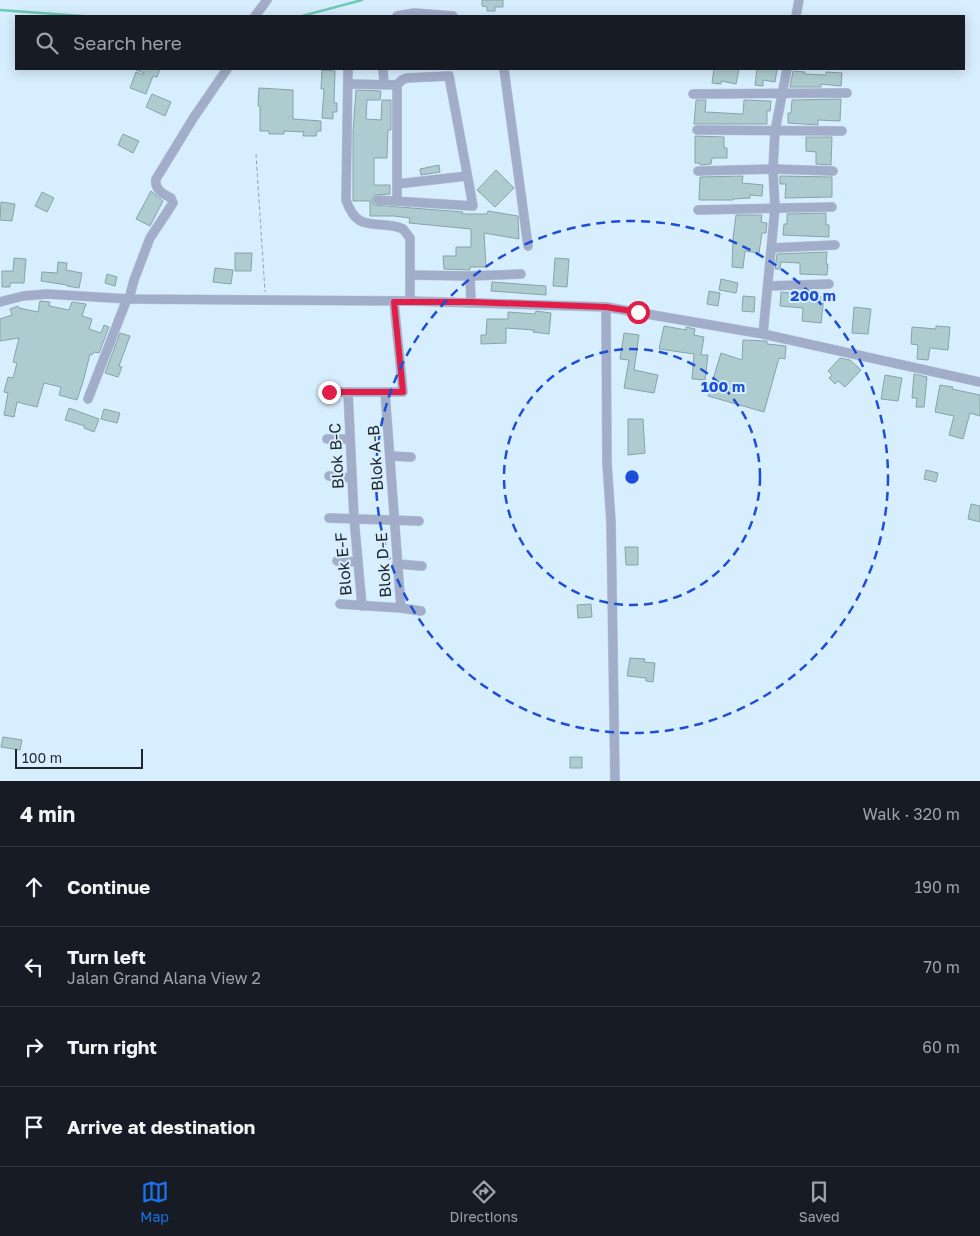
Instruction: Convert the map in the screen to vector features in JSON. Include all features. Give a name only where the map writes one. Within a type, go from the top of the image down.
[{"type":"street","points":[[256,15],[267,0]]},
{"type":"street","points":[[796,15],[799,0]]},
{"type":"street","points":[[403,15],[414,13],[440,15]]},
{"type":"street","points":[[88,399],[150,238],[172,204],[171,198],[157,189],[156,179],[194,117],[226,70]]},
{"type":"street","points":[[348,70],[346,200],[353,216],[360,222],[398,227],[410,238],[410,301]]},
{"type":"street","points":[[384,70],[384,84]]},
{"type":"street","points":[[504,70],[528,246]]},
{"type":"street","points":[[763,334],[775,208],[773,169],[775,131],[786,70]]},
{"type":"street","points":[[378,200],[472,206],[449,76],[407,78],[397,85],[397,201]]},
{"type":"street","points":[[348,84],[397,85]]},
{"type":"street","points":[[694,94],[847,93]]},
{"type":"street","points":[[697,130],[842,131]]},
{"type":"street","points":[[698,170],[773,169],[833,171]]},
{"type":"street","points":[[397,184],[467,176]]},
{"type":"street","points":[[698,210],[832,208]]},
{"type":"street","points":[[772,248],[835,245]]},
{"type":"street","points":[[410,275],[470,276],[521,274]]},
{"type":"street","points":[[470,276],[471,302]]},
{"type":"street","points":[[769,286],[829,284]]},
{"type":"street","points":[[0,302],[23,296],[47,294],[128,299],[471,302],[606,307],[763,334],[980,382]]},
{"type":"street","points":[[329,392],[403,392],[394,302]]},
{"type":"street","points":[[606,307],[615,781]]},
{"type":"street","name":"Blok B-C","points":[[348,392],[354,518]]},
{"type":"street","name":"Blok A-B","points":[[385,392],[395,520]]},
{"type":"street","points":[[328,439],[350,439]]},
{"type":"street","points":[[390,456],[411,457]]},
{"type":"street","points":[[330,476],[352,478]]},
{"type":"street","points":[[329,518],[419,521]]},
{"type":"street","name":"Blok E-F","points":[[354,518],[362,606]]},
{"type":"street","name":"Blok D-E","points":[[395,520],[401,608]]},
{"type":"street","points":[[337,561],[358,562]]},
{"type":"street","points":[[397,564],[422,566]]},
{"type":"street","points":[[340,604],[401,608],[421,612]]},
{"type":"path","points":[[256,154],[266,300]]},
{"type":"building","points":[[482,0],[503,0],[503,7],[495,7],[495,11],[487,11],[487,7],[482,6]]},
{"type":"building","points":[[136,70],[160,70],[157,77],[153,76],[146,94],[130,88],[136,72],[143,75],[144,73]]},
{"type":"building","points":[[322,70],[335,71],[334,103],[337,103],[337,112],[333,112],[333,119],[322,118],[324,89],[321,89]]},
{"type":"building","points":[[714,70],[739,70],[736,84],[721,81],[721,84],[712,83]]},
{"type":"building","points":[[757,70],[777,70],[775,82],[763,80],[763,86],[755,85]]},
{"type":"building","points":[[793,71],[805,72],[804,74],[826,75],[826,72],[842,73],[841,86],[821,84],[821,87],[790,87]]},
{"type":"building","points":[[259,88],[293,90],[293,119],[321,121],[321,131],[317,131],[316,136],[303,136],[304,132],[284,131],[284,134],[269,134],[269,131],[260,131]]},
{"type":"building","points":[[356,90],[381,91],[380,100],[367,100],[366,119],[381,120],[382,100],[391,100],[391,130],[388,130],[387,158],[374,158],[374,185],[390,185],[390,194],[375,195],[372,200],[374,205],[463,212],[462,214],[487,214],[488,211],[518,216],[519,239],[484,233],[486,267],[470,267],[470,270],[444,269],[443,256],[456,256],[456,247],[471,247],[471,229],[409,223],[410,218],[370,216],[370,201],[353,201],[353,132]]},
{"type":"building","points":[[152,94],[171,102],[165,116],[146,107]]},
{"type":"building","points":[[841,99],[840,121],[818,120],[818,125],[788,123],[788,113],[791,113],[792,100]]},
{"type":"building","points":[[696,100],[706,100],[705,112],[743,114],[744,100],[771,101],[770,111],[767,111],[767,124],[694,124]]},
{"type":"building","points":[[123,134],[139,141],[133,153],[118,145]]},
{"type":"building","points":[[695,136],[724,137],[724,148],[727,148],[727,158],[712,158],[711,164],[700,165],[700,163],[695,163]]},
{"type":"building","points":[[806,137],[832,137],[831,165],[816,164],[816,152],[806,151]]},
{"type":"building","points":[[439,165],[440,172],[421,175],[420,169]]},
{"type":"building","points":[[496,170],[514,188],[495,207],[477,190]]},
{"type":"building","points":[[743,176],[742,183],[763,185],[762,196],[750,195],[750,198],[733,200],[699,200],[700,177]]},
{"type":"building","points":[[780,176],[832,177],[832,197],[785,198],[786,184],[780,184]]},
{"type":"building","points":[[151,191],[163,201],[150,226],[136,219]]},
{"type":"building","points":[[42,192],[54,198],[47,212],[35,206]]},
{"type":"building","points":[[1,202],[15,204],[12,221],[0,220]]},
{"type":"building","points":[[826,213],[829,237],[783,235],[784,224],[787,224],[787,214]]},
{"type":"building","points":[[736,215],[762,215],[761,222],[767,223],[766,233],[762,233],[759,253],[745,251],[743,268],[732,267]]},
{"type":"building","points":[[827,252],[827,275],[800,274],[800,263],[781,262],[780,269],[775,269],[777,254]]},
{"type":"building","points":[[235,253],[252,253],[251,271],[235,271]]},
{"type":"building","points":[[14,258],[26,259],[24,283],[10,283],[10,287],[2,287],[2,271],[13,271]]},
{"type":"building","points":[[555,258],[569,259],[567,287],[553,286]]},
{"type":"building","points":[[58,262],[67,263],[66,270],[82,273],[79,288],[41,281],[42,272],[57,273]]},
{"type":"building","points":[[215,268],[233,270],[231,284],[213,282]]},
{"type":"building","points":[[107,274],[117,277],[115,286],[105,283]]},
{"type":"building","points":[[721,279],[738,283],[736,293],[719,290]]},
{"type":"building","points":[[492,282],[546,286],[546,295],[491,291]]},
{"type":"building","points":[[709,291],[720,293],[718,306],[707,304]]},
{"type":"building","points":[[781,292],[824,297],[821,323],[802,321],[803,308],[780,306]]},
{"type":"building","points":[[743,296],[755,297],[754,312],[742,311]]},
{"type":"building","points":[[40,301],[50,302],[49,306],[69,310],[72,302],[86,304],[82,316],[92,319],[89,329],[101,333],[104,325],[109,327],[99,353],[94,352],[92,355],[90,354],[77,400],[59,395],[61,387],[44,383],[37,407],[17,402],[14,417],[4,415],[8,393],[4,392],[8,377],[13,378],[17,363],[13,362],[19,338],[0,341],[0,319],[12,315],[10,309],[18,306],[19,308],[38,312]]},
{"type":"building","points":[[854,307],[871,309],[868,334],[852,333]]},
{"type":"building","points":[[536,311],[551,313],[549,334],[533,332],[534,330],[506,328],[506,343],[481,344],[481,335],[486,335],[487,319],[508,319],[508,312],[535,314]]},
{"type":"building","points":[[664,326],[686,330],[686,327],[695,329],[694,335],[704,337],[701,355],[708,355],[705,380],[692,379],[694,354],[659,349]]},
{"type":"building","points":[[936,326],[950,327],[948,350],[930,348],[928,360],[917,359],[918,345],[911,344],[912,327],[936,329]]},
{"type":"building","points":[[120,333],[130,336],[119,366],[122,367],[118,377],[105,373]]},
{"type":"building","points":[[624,333],[639,335],[634,370],[658,375],[654,393],[624,388],[629,360],[620,359]]},
{"type":"building","points":[[743,340],[767,341],[767,344],[786,346],[785,359],[779,358],[764,412],[708,396],[721,353],[742,360]]},
{"type":"building","points":[[840,358],[850,360],[861,370],[845,387],[838,381],[835,384],[829,378],[832,375],[828,371]]},
{"type":"building","points":[[914,374],[927,377],[924,407],[916,407],[917,398],[912,398]]},
{"type":"building","points":[[885,375],[902,378],[898,401],[881,399]]},
{"type":"building","points":[[940,385],[980,395],[980,416],[970,413],[963,439],[949,435],[954,416],[935,412]]},
{"type":"building","points":[[69,408],[99,419],[94,432],[84,428],[85,426],[65,420]]},
{"type":"building","points":[[104,409],[120,413],[117,423],[101,419]]},
{"type":"building","points":[[628,419],[643,419],[645,453],[628,455]]},
{"type":"building","points":[[926,470],[938,473],[936,482],[924,479]]},
{"type":"building","points":[[971,504],[980,506],[980,522],[968,519]]},
{"type":"building","points":[[625,547],[638,547],[638,565],[626,565]]},
{"type":"building","points":[[591,604],[592,617],[578,618],[577,605]]},
{"type":"building","points":[[630,658],[645,659],[644,662],[655,663],[653,682],[646,681],[646,678],[627,676]]},
{"type":"building","points":[[3,737],[22,740],[20,750],[1,747]]},
{"type":"building","points":[[570,757],[582,757],[582,768],[570,768]]},
{"type":"waterway","points":[[306,15],[362,0]]},
{"type":"waterway","points":[[0,10],[68,15]]},
{"type":"route","points":[[329,392],[403,392],[394,302],[471,302],[606,307],[638,312]]}]
